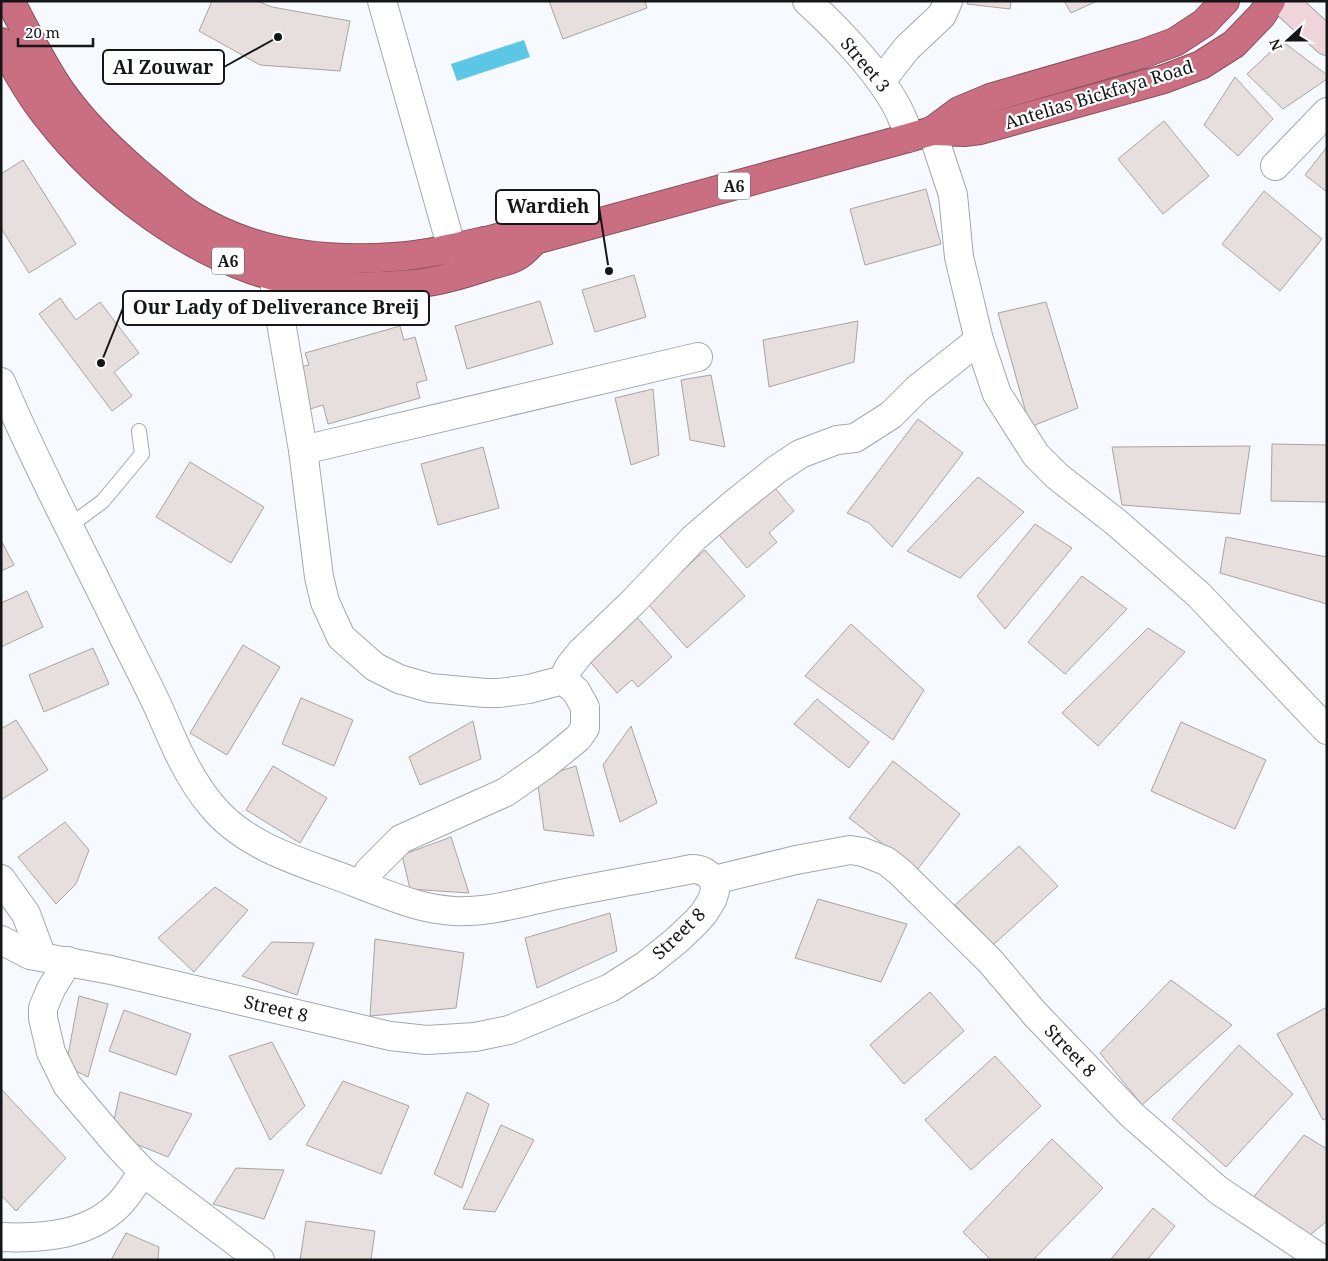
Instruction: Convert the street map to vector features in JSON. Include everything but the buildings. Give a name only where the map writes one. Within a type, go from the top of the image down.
[{"type":"highway","name":"Antelias Bickfaya Road","points":[[10,1],[50,74],[88,126],[119,157],[167,197],[198,219],[234,236],[271,249],[316,257],[351,258],[396,257],[452,249],[513,235],[535,240]]},
{"type":"highway","name":"Antelias Bickfaya Road","points":[[920,134],[974,103],[1142,54],[1175,42],[1204,23],[1225,1]]},
{"type":"highway","name":"Antelias Bickfaya Road","points":[[1,42],[48,119],[85,160],[115,187],[164,224],[216,256],[254,271],[305,282],[386,286],[451,278],[518,256],[535,240],[920,134],[980,130],[1164,79],[1201,65],[1234,44],[1262,15],[1271,1]]},
{"type":"street","points":[[382,1],[452,249]]},
{"type":"street","name":"Street 3","points":[[807,1],[852,48],[881,82],[904,120],[920,134],[953,195],[959,257],[980,340],[997,394],[1036,455],[1057,476],[1117,523],[1200,595],[1327,730]]},
{"type":"street","points":[[881,82],[907,48],[942,15],[948,1]]},
{"type":"street","points":[[1283,1],[1327,40]]},
{"type":"street","points":[[1275,166],[1327,112]]},
{"type":"street","points":[[273,276],[303,450],[319,577],[324,602],[341,637],[355,651],[376,667],[399,679],[430,688],[478,693],[499,693],[529,689],[563,680],[581,652],[633,602],[694,538],[730,507],[776,470],[800,454],[838,440],[855,438],[891,415],[917,389],[980,340]]},
{"type":"street","points":[[303,450],[698,357]]},
{"type":"street","points":[[1,382],[68,528],[90,568],[192,777],[212,806],[237,830],[265,847],[384,895],[434,909],[456,911],[510,905],[692,869],[700,869],[714,880]]},
{"type":"street","points":[[363,885],[369,871],[401,839],[506,792],[546,764],[578,738],[585,728],[585,708],[576,691],[563,680]]},
{"type":"street","name":"Street 8","points":[[1,940],[30,955],[55,959],[390,1036],[427,1040],[475,1038],[509,1030],[610,988],[646,965],[676,941],[704,914],[716,891],[714,880],[796,860],[850,850],[864,852],[886,861],[900,872],[990,961],[1035,1014],[1132,1115],[1218,1190],[1323,1260]]},
{"type":"street","points":[[1,879],[55,959],[51,989],[43,1008],[43,1018],[51,1052],[67,1085],[143,1172],[260,1260]]},
{"type":"street","points":[[1,1237],[31,1238],[56,1235],[90,1224],[113,1210],[123,1200],[143,1172]]},
{"type":"lane","points":[[68,528],[103,501],[142,454],[139,431]]},
{"type":"water","points":[[524,40],[530,57],[457,81],[451,64]]},
{"type":"place","name":"Al Zouwar","points":[[278,37]]},
{"type":"place","name":"Wardieh","points":[[609,271]]},
{"type":"place","name":"Our Lady of Deliverance Breij","points":[[101,363]]}]
